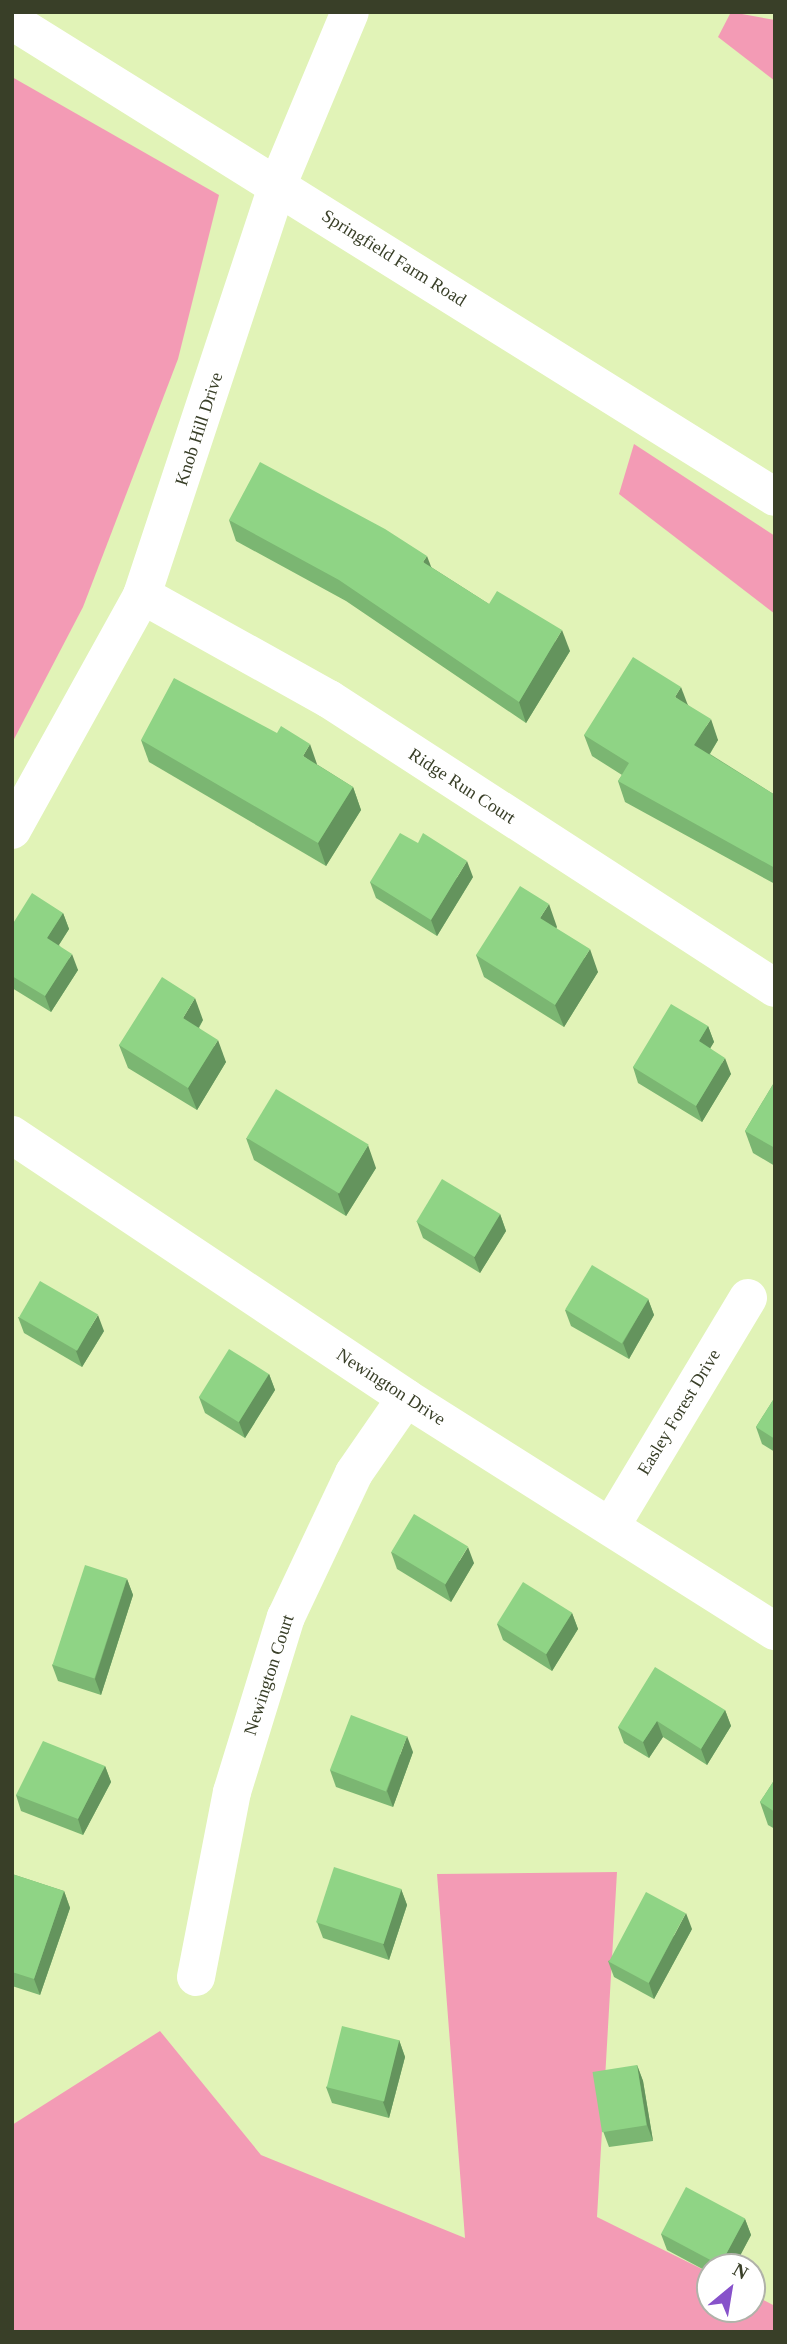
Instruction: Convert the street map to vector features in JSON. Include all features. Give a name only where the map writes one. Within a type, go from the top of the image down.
[{"type":"street","name":"Knob Hill Drive","points":[[12,830],[142,595],[278,184],[350,12]]},
{"type":"street","name":"Springfield Farm Road","points":[[12,21],[278,184],[775,497]]},
{"type":"street","name":"Ridge Run Court","points":[[142,595],[329,699],[775,988]]},
{"type":"street","name":"Newington Drive","points":[[12,1135],[406,1398],[775,1631]]},
{"type":"street","name":"Easley Forest Drive","points":[[611,1526],[748,1298]]},
{"type":"street","name":"Newington Court","points":[[196,1977],[232,1792],[286,1617],[354,1473],[406,1398]]},
{"type":"shaded area","points":[[731,12],[775,20],[775,81],[718,37]]},
{"type":"shaded area","points":[[12,77],[219,195],[178,359],[83,607],[12,743]]},
{"type":"shaded area","points":[[634,444],[775,536],[775,614],[619,494]]},
{"type":"shaded area","points":[[617,1872],[597,2217],[696,2266],[696,2323],[766,2323],[766,2301],[775,2306],[775,2332],[12,2332],[12,2125],[160,2031],[261,2155],[465,2238],[437,1874]]},
{"type":"building","points":[[260,462],[385,529],[427,556],[423,562],[489,604],[497,591],[562,630],[519,702],[339,580],[229,520]]},
{"type":"building","points":[[633,657],[681,687],[675,697],[711,719],[694,745],[775,795],[775,868],[618,781],[629,763],[584,735]]},
{"type":"building","points":[[174,678],[277,733],[281,726],[310,744],[303,756],[353,787],[318,843],[141,740]]},
{"type":"building","points":[[400,833],[418,843],[423,833],[467,861],[431,920],[370,882]]},
{"type":"building","points":[[520,886],[549,904],[540,918],[590,949],[555,1005],[476,955]]},
{"type":"building","points":[[32,893],[63,913],[47,938],[72,954],[45,996],[12,976],[12,925]]},
{"type":"building","points":[[162,977],[195,998],[183,1018],[218,1040],[188,1088],[119,1045]]},
{"type":"building","points":[[671,1004],[708,1026],[699,1041],[725,1058],[696,1106],[633,1067]]},
{"type":"building","points":[[775,1081],[775,1148],[745,1131]]},
{"type":"building","points":[[276,1089],[369,1145],[339,1193],[247,1138]]},
{"type":"building","points":[[442,1179],[500,1214],[475,1257],[416,1222]]},
{"type":"building","points":[[592,1265],[649,1299],[622,1344],[565,1310]]},
{"type":"building","points":[[40,1281],[98,1314],[77,1351],[19,1317]]},
{"type":"building","points":[[229,1349],[269,1374],[239,1422],[199,1397]]},
{"type":"building","points":[[775,1397],[775,1439],[756,1427]]},
{"type":"building","points":[[414,1514],[468,1546],[445,1584],[391,1552]]},
{"type":"building","points":[[85,1565],[127,1579],[94,1678],[53,1665]]},
{"type":"building","points":[[523,1582],[572,1613],[546,1654],[497,1624]]},
{"type":"building","points":[[655,1667],[725,1710],[701,1749],[657,1721],[643,1742],[618,1727]]},
{"type":"building","points":[[351,1715],[407,1737],[386,1792],[330,1770]]},
{"type":"building","points":[[43,1741],[105,1766],[78,1819],[16,1795]]},
{"type":"building","points":[[775,1779],[775,1812],[760,1802]]},
{"type":"building","points":[[334,1867],[402,1889],[384,1944],[316,1922]]},
{"type":"building","points":[[12,1874],[64,1891],[34,1979],[12,1972]]},
{"type":"building","points":[[646,1892],[686,1913],[649,1983],[609,1962]]},
{"type":"building","points":[[342,2026],[399,2040],[384,2101],[327,2087]]},
{"type":"building","points":[[637,2065],[647,2125],[602,2132],[593,2072]]},
{"type":"building","points":[[686,2187],[745,2218],[727,2253],[697,2253],[661,2234]]}]
